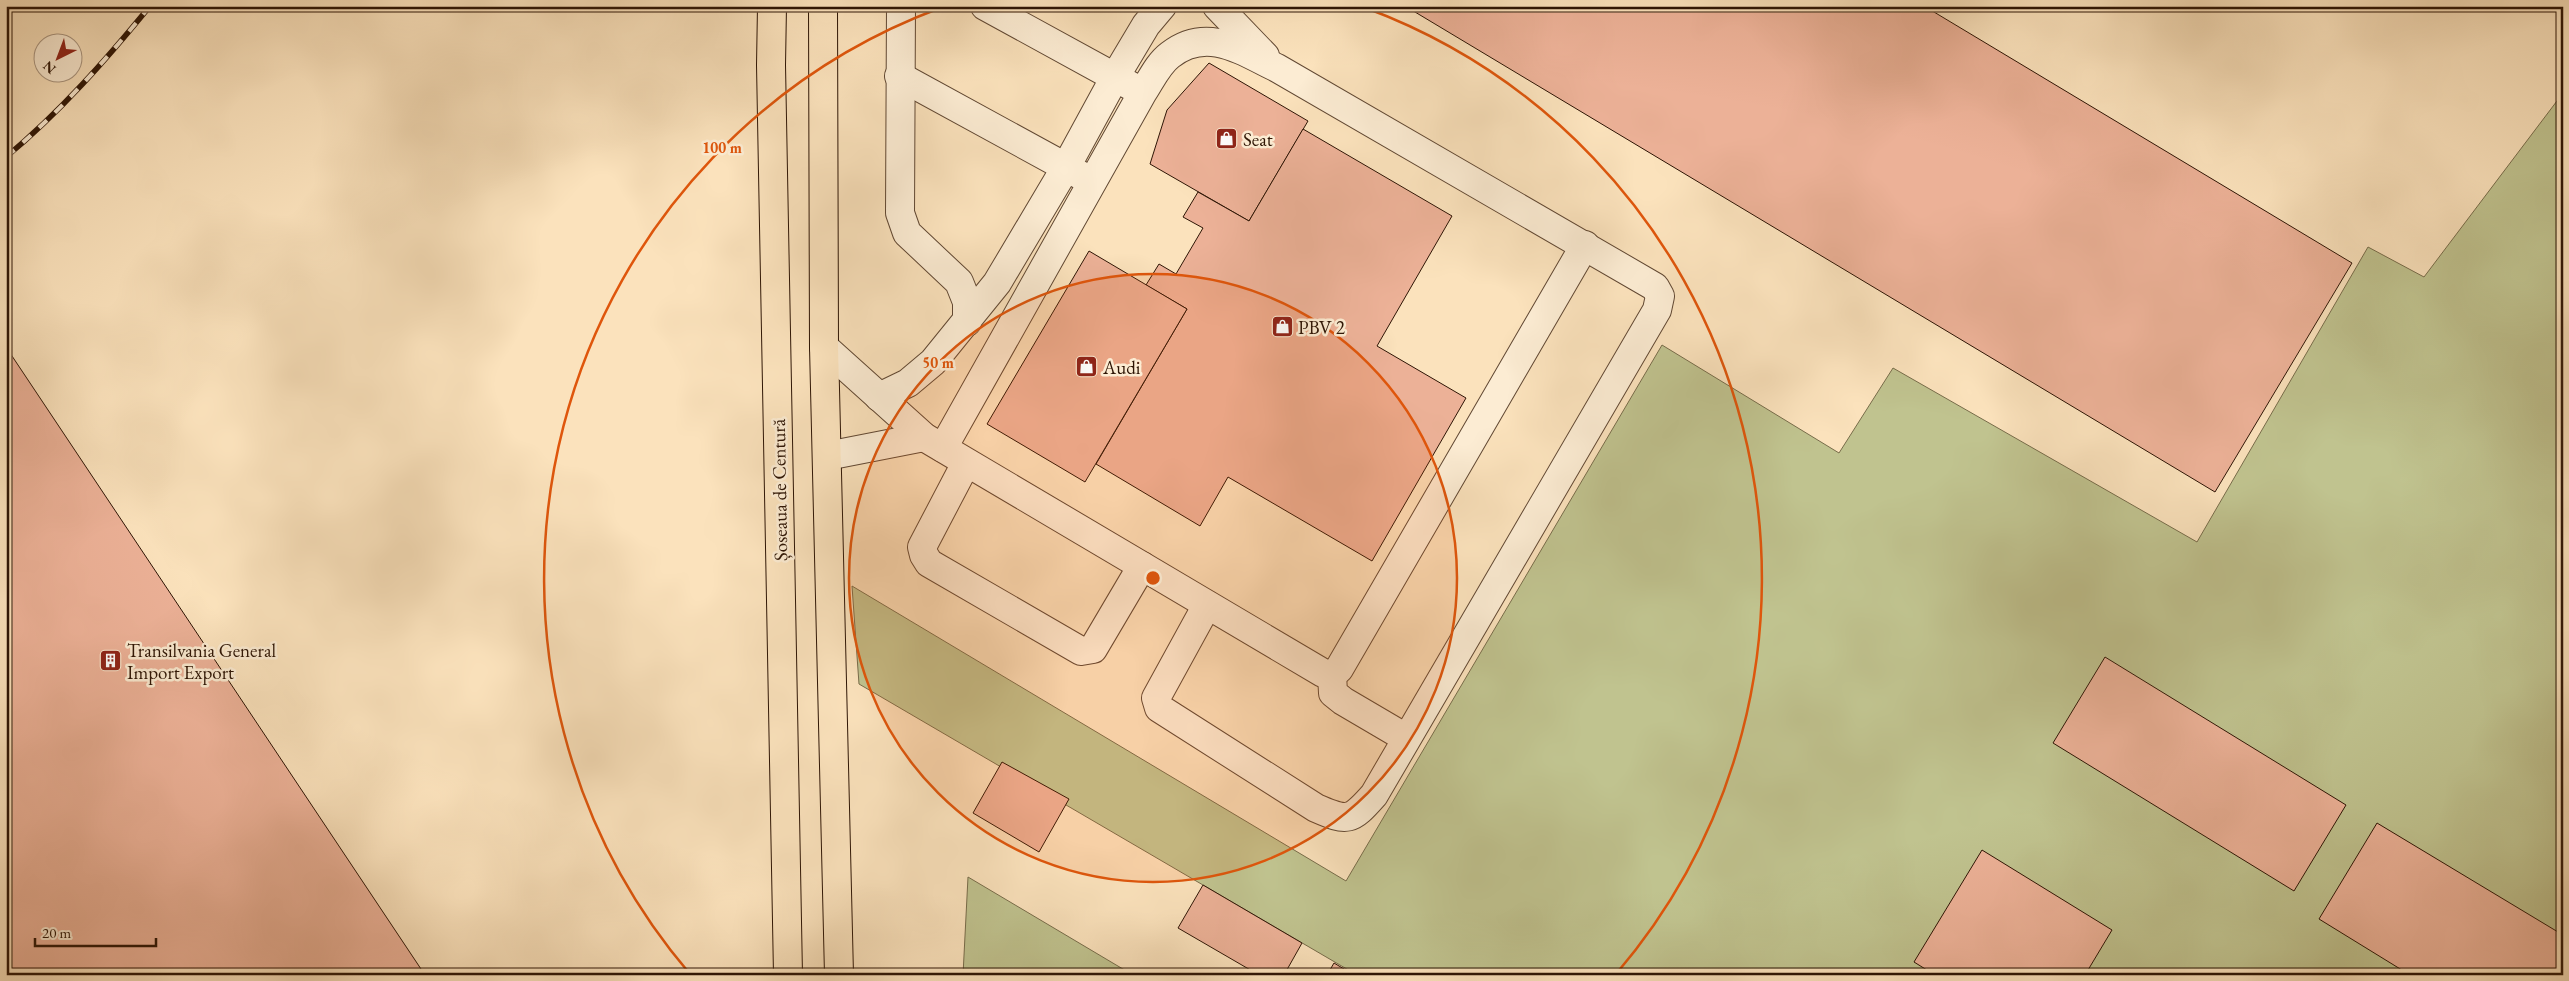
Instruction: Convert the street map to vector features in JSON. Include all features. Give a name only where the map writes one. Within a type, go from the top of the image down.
[{"type":"main road","name":"Șoseaua de Centură","points":[[772,6],[771,75],[788,975]]},
{"type":"main road","points":[[823,6],[824,347],[839,975]]},
{"type":"lane","points":[[901,6],[899,76],[900,214],[906,233],[959,282],[966,302],[968,322]]},
{"type":"lane","points":[[986,6],[1143,92]]},
{"type":"lane","points":[[880,397],[908,383],[933,362],[968,322],[997,283],[1066,167],[1115,77],[1146,25],[1162,6]]},
{"type":"lane","points":[[1217,6],[1277,68]]},
{"type":"lane","points":[[933,443],[1093,182],[1143,92],[1169,56],[1181,48],[1199,42],[1213,40],[1235,47],[1277,68],[1655,287],[1660,296],[1657,310],[1374,795],[1357,814],[1339,818],[1316,808],[1159,708],[1156,698],[1207,605]]},
{"type":"lane","points":[[899,76],[1093,182]]},
{"type":"lane","points":[[824,347],[933,443],[1323,673],[1332,674],[1339,669],[1585,245]]},
{"type":"lane","points":[[827,456],[933,443]]},
{"type":"lane","points":[[966,463],[922,547],[929,563],[1081,651],[1088,652],[1094,649],[1142,566]]},
{"type":"lane","points":[[1332,674],[1333,693],[1342,701],[1406,738]]},
{"type":"green space","points":[[2563,93],[2563,975],[1357,975],[859,684],[852,586],[1346,881],[1662,345],[1839,453],[1893,368],[2197,542],[2368,247],[2424,277]]},
{"type":"green space","points":[[968,877],[1133,975],[963,975]]},
{"type":"building","points":[[1405,6],[1924,6],[2352,263],[2215,492]]},
{"type":"building","name":"Seat","points":[[1209,63],[1308,121],[1249,221],[1150,164],[1167,110]]},
{"type":"building","name":"PBV 2","points":[[1303,129],[1452,216],[1377,346],[1466,398],[1372,561],[1228,477],[1200,526],[1096,464],[1187,309],[1146,285],[1159,264],[1176,274],[1203,228],[1183,217],[1198,192],[1249,221]]},
{"type":"building","name":"Audi","points":[[1089,251],[1187,309],[1085,482],[987,424]]},
{"type":"building","name":"Transilvania General Import Export","points":[[6,347],[425,975],[6,975]]},
{"type":"building","points":[[2105,657],[2346,805],[2294,891],[2053,743]]},
{"type":"building","points":[[1002,762],[1069,799],[1039,852],[973,813]]},
{"type":"building","points":[[2377,823],[2563,935],[2563,975],[2410,975],[2319,919]]},
{"type":"building","points":[[1982,850],[2112,930],[2085,975],[1935,975],[1914,962]]},
{"type":"building","points":[[1203,885],[1302,943],[1284,975],[1259,975],[1178,928]]},
{"type":"building","points":[[1334,963],[1354,975],[1327,975]]},
{"type":"railway","points":[[6,157],[82,85],[150,6]]},
{"type":"place","name":"Seat","points":[[1227,139]]},
{"type":"place","name":"PBV 2","points":[[1282,327]]},
{"type":"place","name":"Audi","points":[[1087,367]]},
{"type":"place","name":"Transilvania General Import Export","points":[[111,661]]}]
